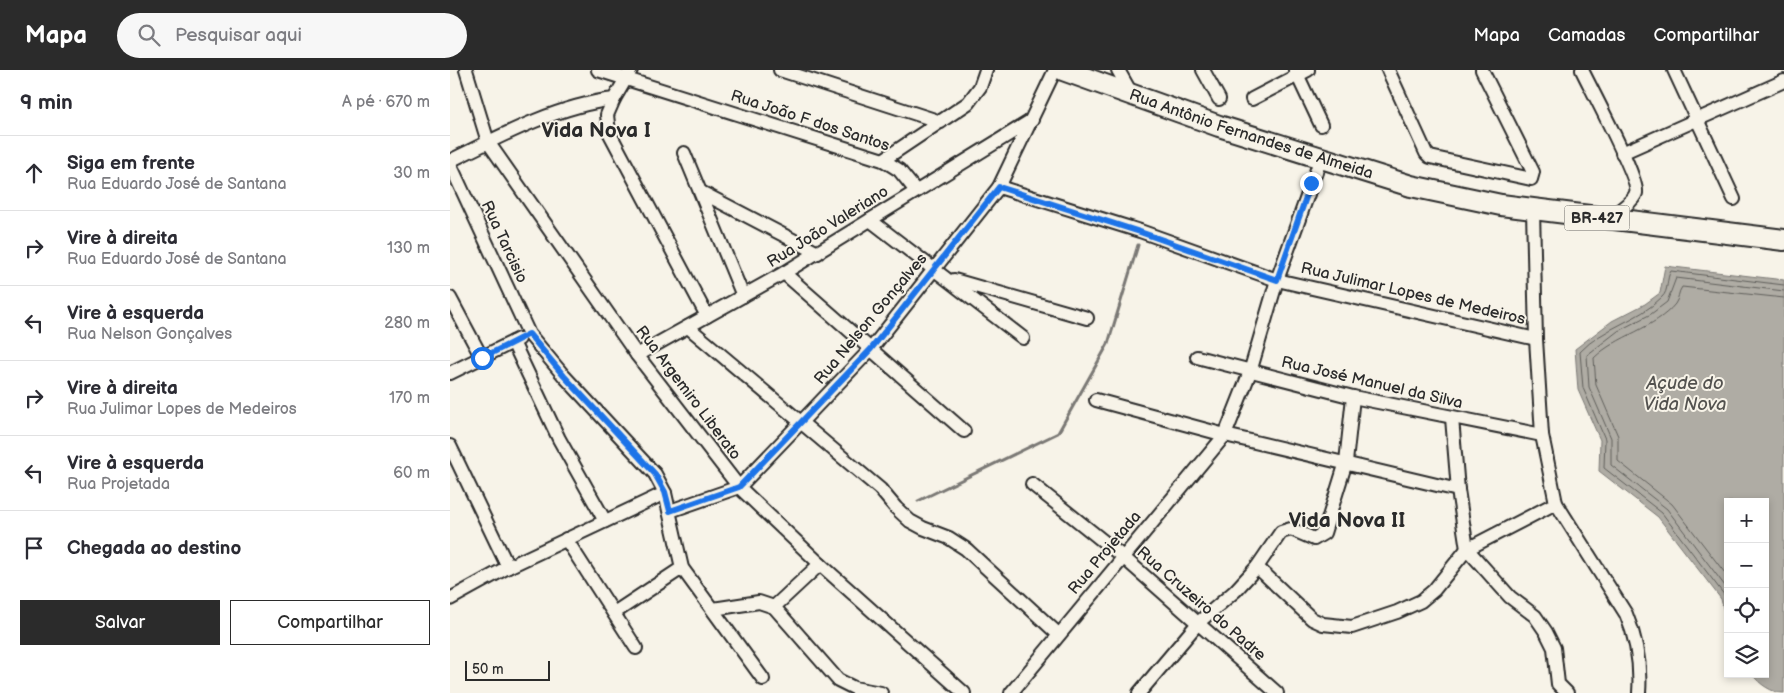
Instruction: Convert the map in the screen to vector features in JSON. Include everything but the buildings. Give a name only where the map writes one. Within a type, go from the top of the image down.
[{"type":"highway","name":"Rua Antônio Fernandes de Almeida","points":[[1063,70],[1219,126],[1411,186],[1533,210]]},
{"type":"highway","name":"BR-427","points":[[1533,210],[1784,240]]},
{"type":"street","name":"Rua Argemiro Liberato","points":[[466,70],[488,142],[637,355],[739,487],[820,564],[964,693]]},
{"type":"street","name":"Rua João F dos Santos","points":[[598,70],[629,75],[883,160],[899,170],[916,191]]},
{"type":"street","points":[[780,70],[941,122]]},
{"type":"street","name":"Rua João Valeriano","points":[[883,160],[941,122],[972,98],[980,87],[986,70]]},
{"type":"street","name":"Rua Nelson Gonçalves","points":[[670,511],[739,487],[871,349],[999,187],[1055,70]]},
{"type":"street","points":[[1203,70],[1219,99]]},
{"type":"street","points":[[1388,70],[1426,153],[1434,159],[1528,180],[1533,177],[1533,172],[1482,70]]},
{"type":"street","points":[[1582,70],[1635,183],[1636,192],[1608,219]]},
{"type":"street","points":[[1674,70],[1734,199]]},
{"type":"street","points":[[1119,71],[1131,93]]},
{"type":"street","points":[[1252,99],[1300,72],[1321,125]]},
{"type":"street","points":[[629,75],[614,99],[607,115],[609,132],[706,316]]},
{"type":"street","points":[[1622,153],[1697,118],[1784,81]]},
{"type":"street","points":[[450,162],[488,142],[578,105],[614,99]]},
{"type":"street","name":"Rua João Valeriano","points":[[637,355],[818,253],[1032,120]]},
{"type":"street","points":[[684,153],[743,296]]},
{"type":"street","name":"Rua Projetada","points":[[1011,693],[1225,435],[1250,372],[1277,280],[1320,158]]},
{"type":"street","name":"Rua Tarcisio","points":[[450,162],[529,334],[564,376],[655,474],[665,492],[682,568]]},
{"type":"street","name":"Rua Julimar Lopes de Medeiros","points":[[999,187],[1140,232],[1277,280],[1536,339]]},
{"type":"street","points":[[701,192],[818,253]]},
{"type":"street","points":[[1533,210],[1536,339],[1542,435],[1556,503],[1626,614],[1634,633],[1638,651],[1640,693]]},
{"type":"street","points":[[870,220],[1023,338]]},
{"type":"street","points":[[784,273],[964,431]]},
{"type":"street","points":[[946,278],[1087,318]]},
{"type":"street","points":[[450,298],[482,358]]},
{"type":"street","points":[[688,327],[880,489],[902,515],[923,528],[949,538],[966,549],[1058,634]]},
{"type":"street","points":[[450,373],[529,334]]},
{"type":"street","points":[[513,342],[559,439],[605,521]]},
{"type":"street","name":"Rua José Manuel da Silva","points":[[1197,357],[1353,397],[1542,435]]},
{"type":"street","points":[[1139,693],[1200,622],[1235,591],[1258,566],[1281,532],[1286,530],[1297,531],[1314,539],[1322,536],[1346,462],[1353,397]]},
{"type":"street","points":[[1096,400],[1225,435],[1346,462],[1458,490]]},
{"type":"street","points":[[1452,418],[1458,490],[1467,549],[1505,591],[1535,616],[1554,648],[1558,684],[1567,693]]},
{"type":"street","points":[[450,446],[508,567]]},
{"type":"street","name":"Rua Cruzeiro do Padre","points":[[1032,484],[1123,556],[1200,622],[1276,693]]},
{"type":"street","points":[[450,599],[508,567],[665,492]]},
{"type":"street","points":[[1258,566],[1312,619],[1323,624],[1352,627],[1421,601],[1434,590],[1467,549],[1556,503]]},
{"type":"street","points":[[566,540],[636,648]]},
{"type":"street","points":[[774,606],[820,564]]},
{"type":"street","points":[[614,613],[682,568],[763,679]]},
{"type":"street","points":[[713,609],[759,602],[774,606],[838,680],[854,688],[881,693]]},
{"type":"water","name":"Açude do Vida Nova","points":[[1665,266],[1784,280],[1784,693],[1766,687],[1755,678],[1769,678],[1769,498],[1724,498],[1724,612],[1721,599],[1658,517],[1599,471],[1600,440],[1578,390],[1575,349],[1612,321],[1645,304],[1660,293]]},
{"type":"waterway","points":[[918,501],[1058,433],[1108,344],[1138,245]]},
{"type":"district","name":"Vida Nova I","points":[[596,130]]},
{"type":"district","name":"Vida Nova II","points":[[1347,520]]},
{"type":"route","points":[[482,358],[529,334],[564,376],[655,474],[665,492],[670,511],[739,487],[871,349],[999,187],[1140,232],[1277,280],[1311,183]]}]
